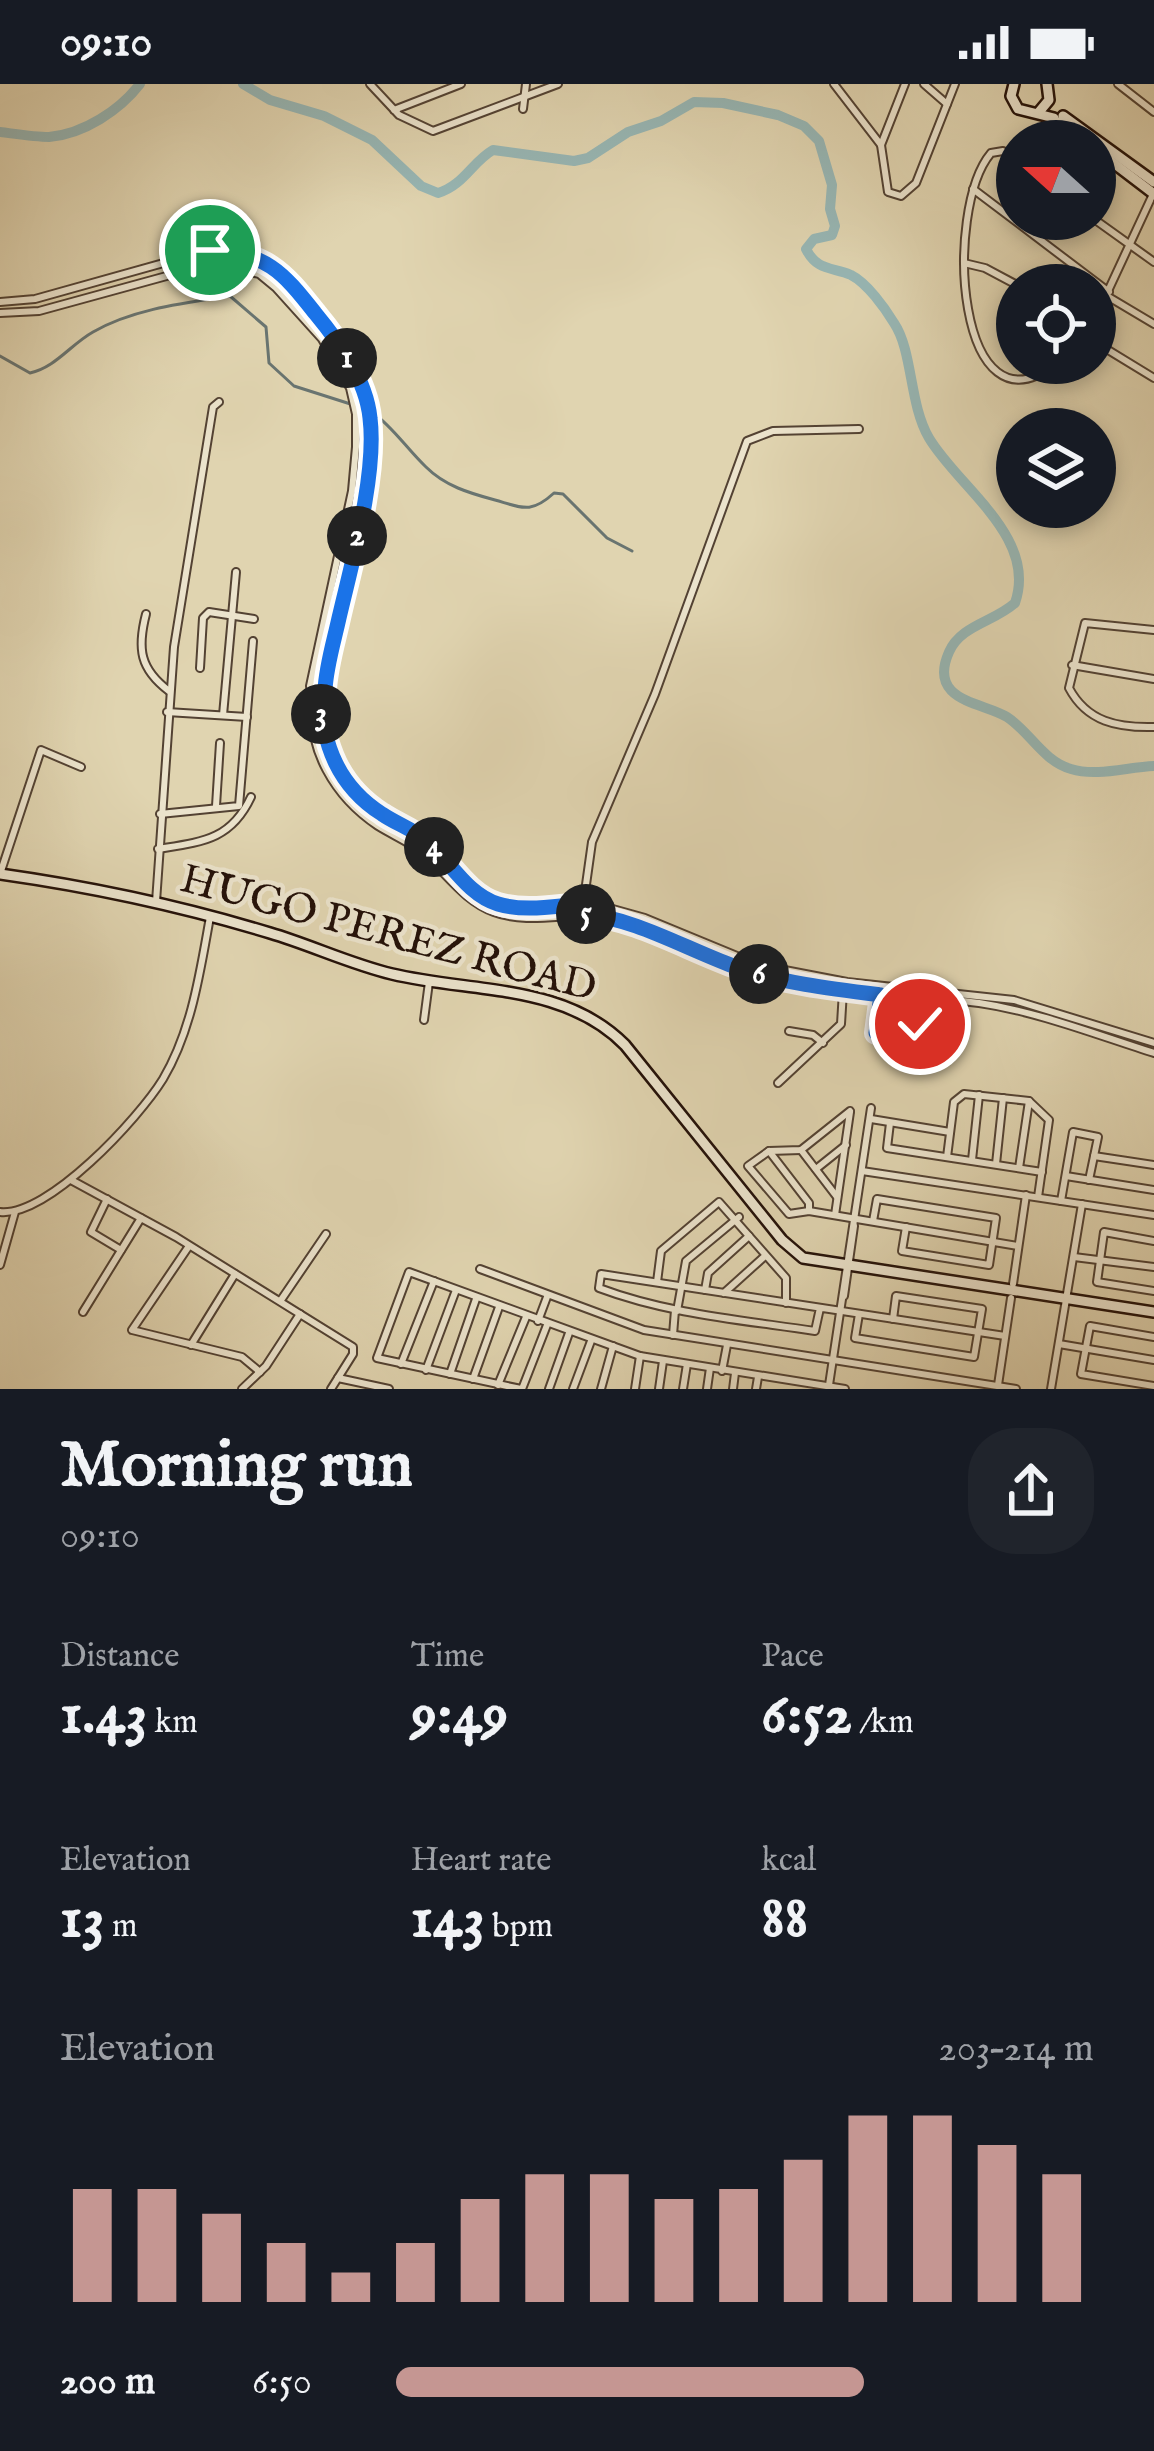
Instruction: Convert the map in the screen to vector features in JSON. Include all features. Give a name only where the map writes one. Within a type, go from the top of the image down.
[{"type":"street","points":[[370,84],[394,110],[427,130],[439,131],[558,84]]},
{"type":"street","points":[[394,110],[460,84]]},
{"type":"street","points":[[523,109],[526,84]]},
{"type":"street","points":[[834,84],[880,145]]},
{"type":"street","points":[[905,84],[880,145],[884,186],[894,196],[907,194],[916,184],[955,84]]},
{"type":"street","points":[[924,84],[947,104]]},
{"type":"street","points":[[1047,84],[1049,100],[1062,120]]},
{"type":"street","points":[[1118,84],[1154,112]]},
{"type":"street","points":[[1012,85],[1018,109],[1059,117],[1153,187]]},
{"type":"street","points":[[1039,112],[1049,100]]},
{"type":"street","points":[[996,152],[991,153],[973,188],[962,287],[975,339],[996,370]]},
{"type":"street","points":[[1116,163],[1153,187]]},
{"type":"street","points":[[1116,277],[1153,187]]},
{"type":"street","points":[[973,188],[1070,264]]},
{"type":"street","points":[[1116,236],[1154,262]]},
{"type":"street","points":[[0,302],[35,299],[210,250],[240,252],[263,260],[286,277],[334,335],[361,384],[370,418],[357,533],[324,685],[317,696],[314,733],[333,784],[355,809],[408,841],[468,897],[530,916],[581,909],[645,918],[759,965],[847,982],[1014,1000],[1154,1043]]},
{"type":"street","points":[[0,313],[39,311],[214,263],[259,274],[322,339],[350,388],[356,414],[352,491],[309,689],[317,696]]},
{"type":"street","points":[[964,263],[996,274]]},
{"type":"street","points":[[1116,299],[1154,324]]},
{"type":"street","points":[[1116,355],[1154,378]]},
{"type":"street","points":[[156,902],[177,621],[213,407],[219,402]]},
{"type":"street","points":[[581,909],[592,842],[655,694],[747,441],[773,430],[859,429]]},
{"type":"street","points":[[223,716],[236,572]]},
{"type":"street","points":[[200,668],[203,618],[209,611],[254,620]]},
{"type":"street","points":[[146,614],[140,655],[143,666],[169,691]]},
{"type":"street","points":[[1154,630],[1085,622],[1069,688],[1077,704],[1102,722],[1154,727]]},
{"type":"street","points":[[160,814],[238,806],[253,640]]},
{"type":"street","points":[[1072,665],[1154,679]]},
{"type":"street","points":[[313,682],[324,685]]},
{"type":"street","points":[[167,712],[247,717]]},
{"type":"street","points":[[216,806],[220,743]]},
{"type":"street","points":[[0,874],[41,750],[81,767]]},
{"type":"street","points":[[158,849],[219,835],[240,822],[251,797]]},
{"type":"street","name":"HUGO PEREZ ROAD","points":[[0,874],[89,886],[156,902],[275,934],[350,962],[518,993],[593,1016],[625,1045],[793,1250],[814,1262],[1154,1312]]},
{"type":"street","points":[[581,909],[755,973],[843,991],[984,1004],[1154,1053]]},
{"type":"street","points":[[0,1212],[15,1212],[71,1180],[164,1077],[193,1006],[211,916]]},
{"type":"street","points":[[424,1020],[429,980]]},
{"type":"street","points":[[778,1083],[841,1024],[843,991]]},
{"type":"street","points":[[881,995],[876,1033],[902,1034],[920,1024],[947,1021],[953,1001]]},
{"type":"street","points":[[789,1031],[813,1035],[823,1043]]},
{"type":"street","points":[[947,1157],[954,1102],[964,1094],[1029,1101],[1049,1120],[1038,1197]]},
{"type":"street","points":[[971,1160],[979,1095]]},
{"type":"street","points":[[997,1164],[1004,1098]]},
{"type":"street","points":[[1019,1168],[1029,1101]]},
{"type":"street","points":[[828,1388],[872,1108]]},
{"type":"street","points":[[836,1215],[850,1111],[801,1150],[770,1151],[748,1166],[792,1216],[809,1211],[1018,1246]]},
{"type":"street","points":[[870,1119],[950,1132]]},
{"type":"street","points":[[890,1124],[887,1148],[1042,1172]]},
{"type":"street","points":[[1061,1201],[1073,1132],[1097,1137],[1089,1180]]},
{"type":"street","points":[[816,1168],[846,1145]]},
{"type":"street","points":[[801,1150],[837,1197]]},
{"type":"street","points":[[770,1151],[809,1203],[809,1211]]},
{"type":"street","points":[[1094,1156],[1154,1166]]},
{"type":"street","points":[[862,1171],[1154,1215]]},
{"type":"street","points":[[1066,1176],[1154,1190]]},
{"type":"street","points":[[71,1180],[189,1246],[355,1350],[331,1389]]},
{"type":"street","points":[[1013,1284],[1026,1196]]},
{"type":"street","points":[[107,1199],[91,1232],[121,1250]]},
{"type":"street","points":[[873,1222],[877,1199],[997,1219],[988,1265],[902,1251],[906,1228]]},
{"type":"street","points":[[657,1282],[661,1251],[719,1202],[788,1282],[787,1303]]},
{"type":"street","points":[[1051,1389],[1082,1204]]},
{"type":"street","points":[[0,1265],[15,1212]]},
{"type":"street","points":[[82,1312],[141,1218]]},
{"type":"street","points":[[673,1335],[686,1261],[737,1218]]},
{"type":"street","points":[[1154,1241],[1104,1232],[1097,1282],[1154,1291]]},
{"type":"street","points":[[280,1302],[326,1234]]},
{"type":"street","points":[[706,1290],[708,1273],[749,1236]]},
{"type":"street","points":[[189,1246],[132,1330],[242,1357],[260,1372]]},
{"type":"street","points":[[724,1293],[765,1256]]},
{"type":"street","points":[[1073,1257],[1154,1267]]},
{"type":"street","points":[[480,1269],[602,1318],[673,1335],[1016,1389]]},
{"type":"street","points":[[547,1325],[521,1389],[377,1358],[409,1271],[640,1356],[782,1385],[845,1389]]},
{"type":"street","points":[[191,1345],[235,1274]]},
{"type":"street","points":[[820,1308],[814,1330],[676,1311],[599,1288],[602,1274],[1005,1336]]},
{"type":"street","points":[[401,1364],[434,1281]]},
{"type":"street","points":[[426,1370],[456,1290]]},
{"type":"street","points":[[538,1322],[548,1295]]},
{"type":"street","points":[[859,1314],[855,1338],[974,1357],[982,1309],[896,1295],[892,1319]]},
{"type":"street","points":[[998,1385],[1011,1298]]},
{"type":"street","points":[[450,1374],[476,1299]]},
{"type":"street","points":[[473,1379],[499,1307]]},
{"type":"street","points":[[242,1389],[260,1372],[300,1314]]},
{"type":"street","points":[[499,1385],[526,1317]]},
{"type":"street","points":[[1154,1337],[1090,1326],[1082,1374],[1154,1386]]},
{"type":"street","points":[[549,1389],[568,1333]]},
{"type":"street","points":[[573,1389],[591,1341]]},
{"type":"street","points":[[722,1371],[727,1344]]},
{"type":"street","points":[[1059,1344],[1154,1360]]},
{"type":"street","points":[[601,1389],[613,1346]]},
{"type":"street","points":[[635,1389],[640,1356]]},
{"type":"street","points":[[659,1389],[663,1361]]},
{"type":"street","points":[[682,1389],[687,1364]]},
{"type":"street","points":[[707,1389],[710,1368]]},
{"type":"street","points":[[733,1389],[735,1373]]},
{"type":"street","points":[[932,1389],[934,1375]]},
{"type":"street","points":[[757,1389],[758,1377]]},
{"type":"street","points":[[338,1378],[389,1389]]},
{"type":"waterway","points":[[0,132],[49,137],[75,131],[112,111],[140,84]]},
{"type":"waterway","points":[[243,84],[270,100],[324,116],[372,140],[421,186],[438,193],[455,185],[493,150],[574,161],[588,158],[628,132],[661,121],[694,102],[723,103],[804,126],[819,141],[832,185],[830,209],[835,226],[832,235],[814,239],[806,249],[820,265],[857,279],[886,310],[900,335],[929,438],[992,514],[1015,556],[1019,579],[1015,603],[954,643],[944,669],[945,681],[961,698],[1007,717],[1061,765],[1091,772],[1154,766]]},
{"type":"waterway","points":[[0,356],[30,373],[48,366],[93,332],[125,318],[230,296],[266,327],[269,363],[294,386],[363,408]]},
{"type":"waterway","points":[[372,412],[433,474],[449,484],[520,507],[533,507],[554,493],[563,494],[607,538],[632,551]]},
{"type":"route","points":[[210,250],[263,260],[286,277],[334,335],[361,384],[370,418],[364,492],[325,690],[320,696],[329,752],[364,802],[416,830],[474,891],[492,902],[515,908],[581,904],[581,913],[661,934],[755,973],[808,986],[881,995],[876,1033],[902,1034],[920,1024]]}]
